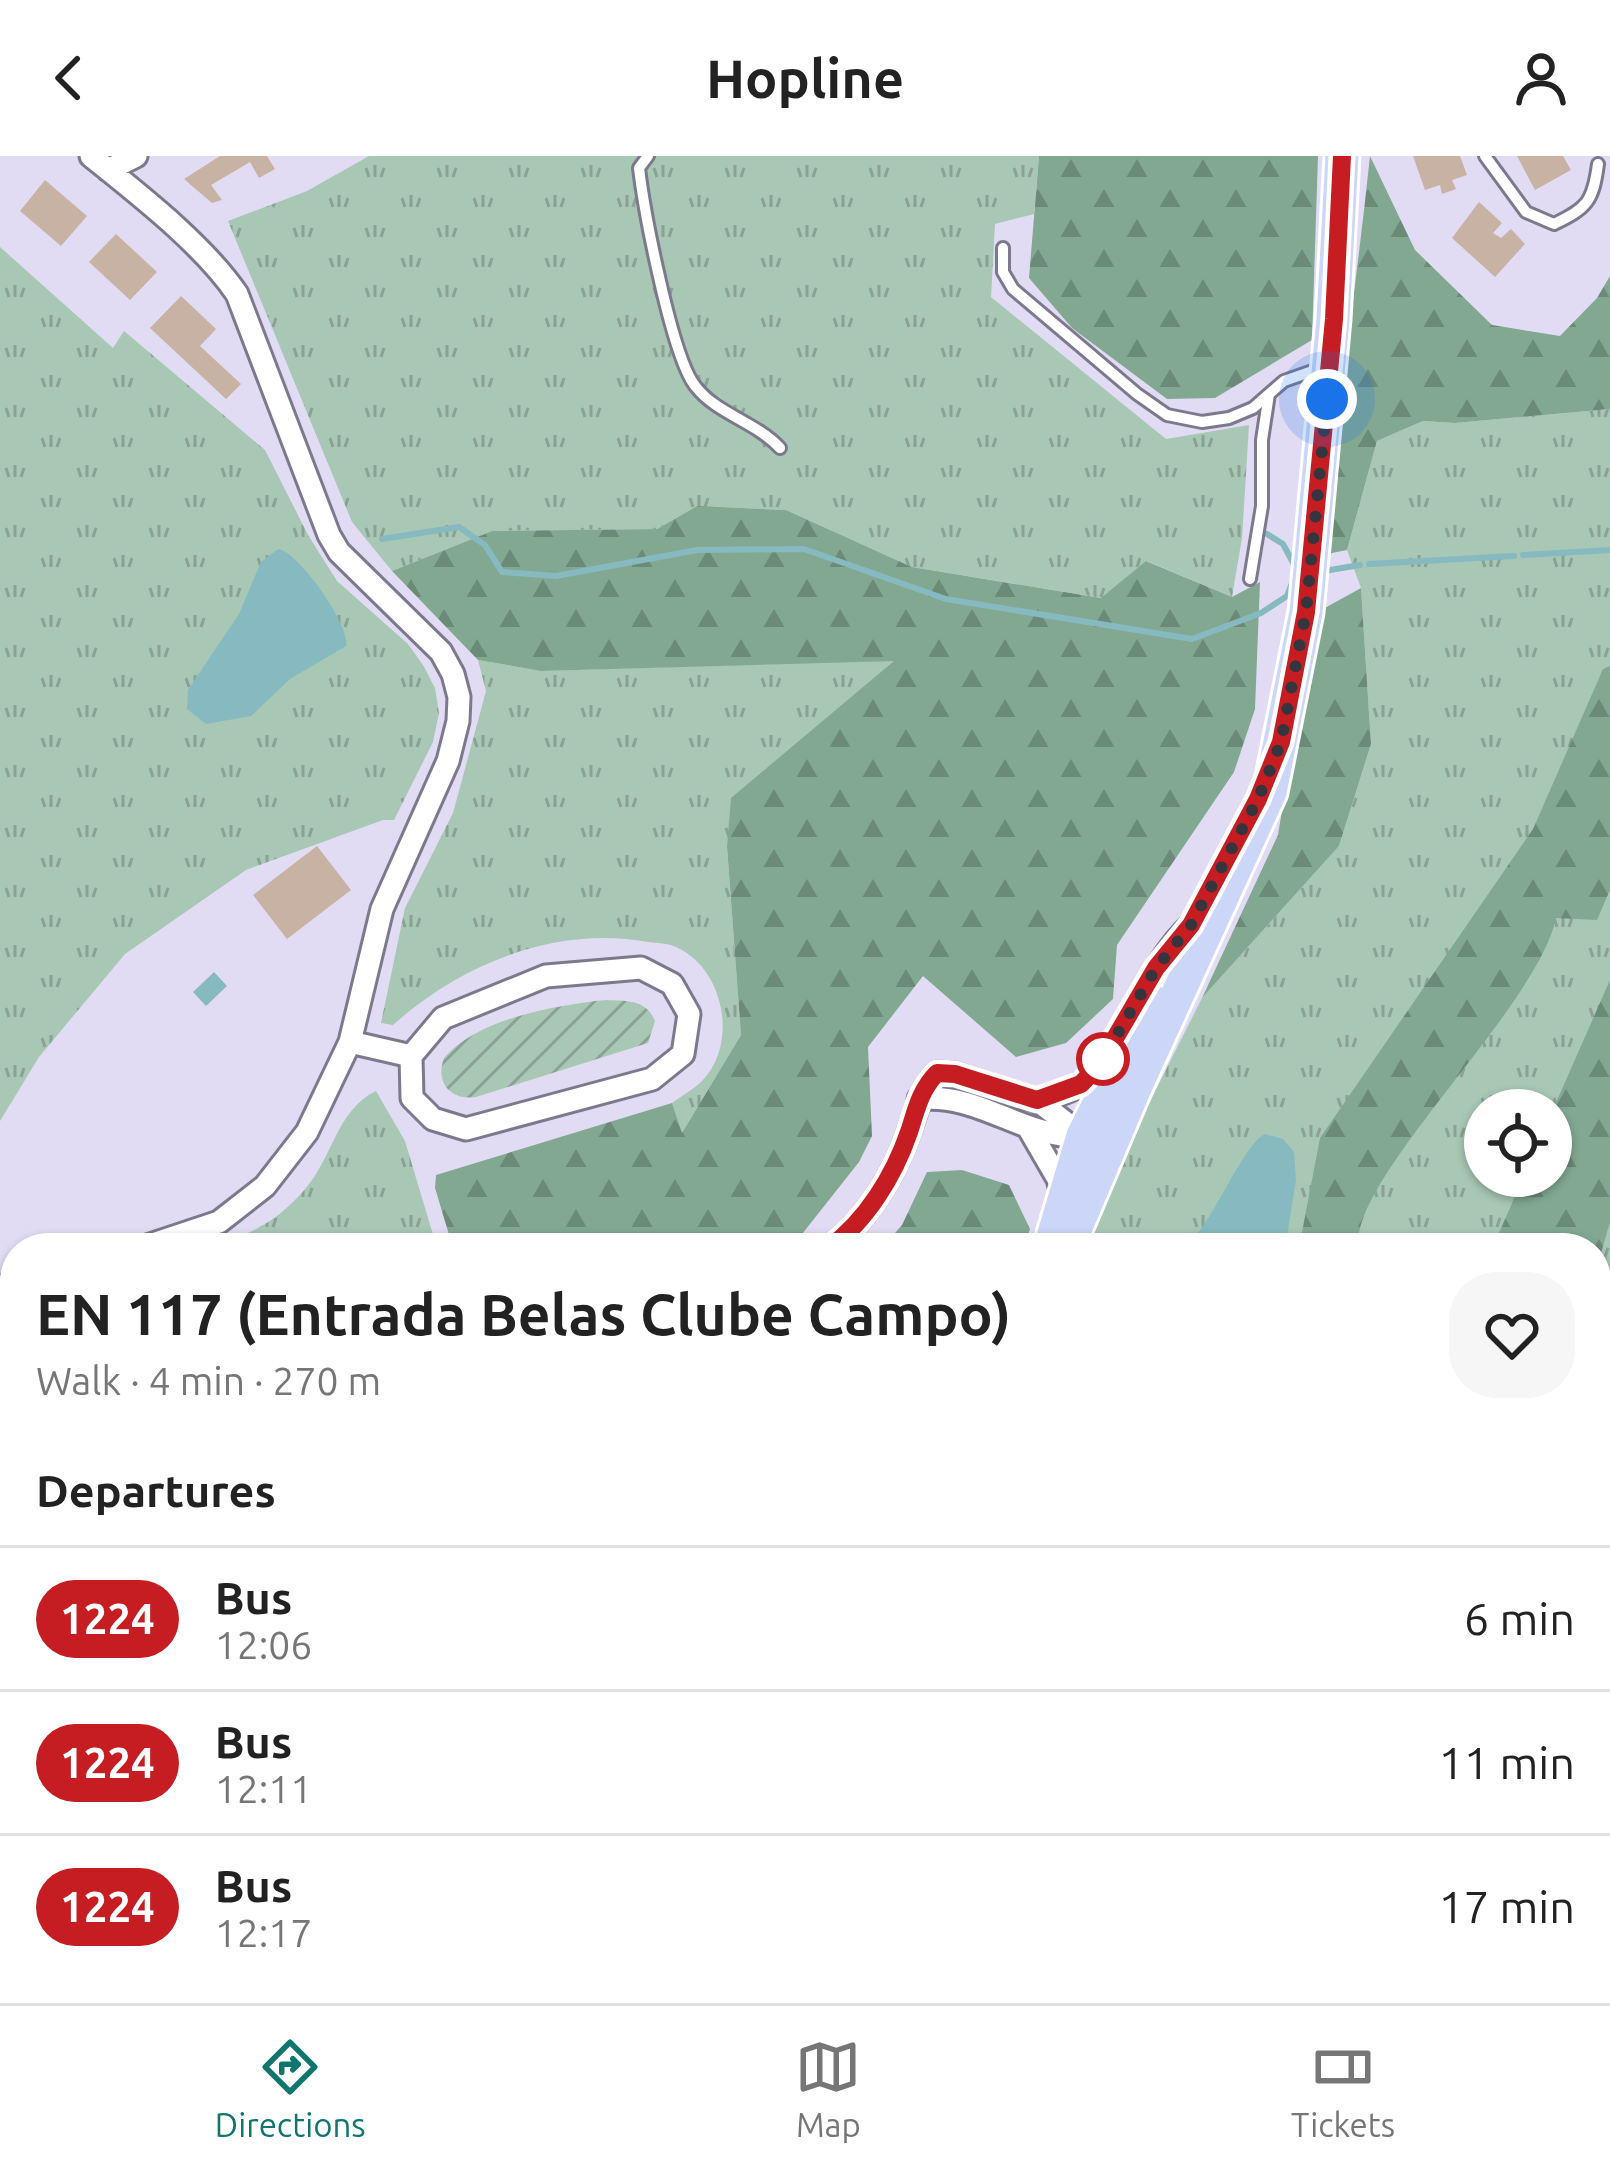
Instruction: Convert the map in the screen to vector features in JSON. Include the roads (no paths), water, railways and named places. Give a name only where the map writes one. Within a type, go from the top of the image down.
[{"type":"main road","points":[[1071,1233],[1270,792],[1306,612],[1330,365],[1342,156]]},
{"type":"main road","points":[[1053,1233],[1083,1136],[1258,799],[1281,742]]},
{"type":"main road","points":[[1083,1136],[1126,1110]]},
{"type":"main road","points":[[1068,1233],[1085,1170],[1083,1136]]},
{"type":"street","points":[[100,163],[136,156]]},
{"type":"street","points":[[100,163],[226,278],[237,294],[338,553],[441,652],[459,697],[448,761],[382,909],[350,1042],[307,1132],[265,1186],[219,1222],[186,1233]]},
{"type":"street","points":[[1037,1100],[1081,1084],[1100,1064],[1156,968],[1191,925]]},
{"type":"street","points":[[640,968],[672,984],[689,1014],[683,1054],[652,1079],[466,1129],[433,1119],[412,1098],[412,1056],[443,1018],[546,976],[640,968]]},
{"type":"street","points":[[350,1042],[412,1056]]},
{"type":"street","points":[[848,1233],[882,1189],[919,1099],[937,1073],[955,1074],[1037,1100],[1083,1136]]},
{"type":"street","points":[[919,1099],[959,1100],[1029,1130],[1083,1136]]},
{"type":"street","points":[[1029,1130],[1058,1179],[1063,1199]]},
{"type":"lane","points":[[648,156],[639,168],[643,200],[676,342],[692,384],[706,398],[754,424],[780,448]]},
{"type":"lane","points":[[1485,156],[1526,212],[1554,224],[1584,209],[1595,187],[1598,164]]},
{"type":"lane","points":[[1003,248],[1003,272],[1013,289],[1167,415],[1202,422],[1229,418],[1253,408],[1284,381],[1330,365]]},
{"type":"lane","points":[[1250,579],[1262,506],[1262,440],[1269,394]]},
{"type":"waterway","points":[[382,539],[459,527],[485,545],[502,572],[556,576],[697,550],[804,549],[946,599],[1192,639],[1261,613],[1287,596],[1297,570],[1283,544],[1267,534]]},
{"type":"waterway","points":[[1523,555],[1610,550]]},
{"type":"waterway","points":[[1369,564],[1514,556]]},
{"type":"waterway","points":[[1324,571],[1360,565]]}]
